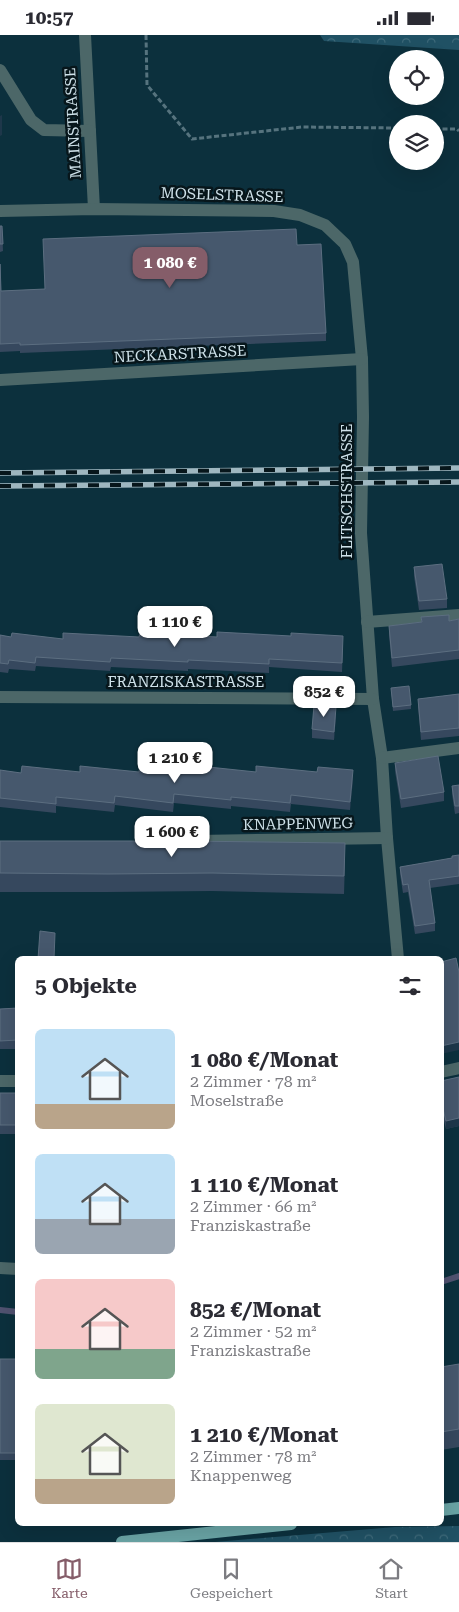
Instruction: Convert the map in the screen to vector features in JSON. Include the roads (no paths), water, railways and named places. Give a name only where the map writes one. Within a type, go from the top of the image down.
[{"type":"main road","points":[[444,1510],[459,1508]]},
{"type":"main road","points":[[122,1542],[272,1526]]},
{"type":"street","name":"MAINSTRASSE","points":[[85,35],[94,209]]},
{"type":"street","points":[[0,70],[30,120],[44,130],[90,131]]},
{"type":"street","name":"MOSELSTRASSE","points":[[0,211],[94,209],[274,211],[300,215],[325,225],[345,244],[353,262],[362,359]]},
{"type":"street","name":"NECKARSTRASSE","points":[[0,380],[362,359]]},
{"type":"street","name":"FLITSCHSTRASSE","points":[[362,359],[361,533],[373,699],[382,758],[398,956]]},
{"type":"street","points":[[367,622],[459,615]]},
{"type":"street","name":"FRANZISKASTRASSE","points":[[0,697],[373,699]]},
{"type":"street","points":[[382,758],[459,748]]},
{"type":"street","name":"KNAPPENWEG","points":[[182,842],[387,838]]},
{"type":"street","points":[[444,1071],[459,1068]]},
{"type":"street","points":[[0,1081],[15,1081]]},
{"type":"street","points":[[0,1268],[15,1269]]},
{"type":"waterway","points":[[444,1281],[459,1276]]},
{"type":"waterway","points":[[0,1310],[15,1312]]},
{"type":"railway","points":[[0,473],[459,468]]},
{"type":"railway","points":[[0,486],[459,482]]}]
